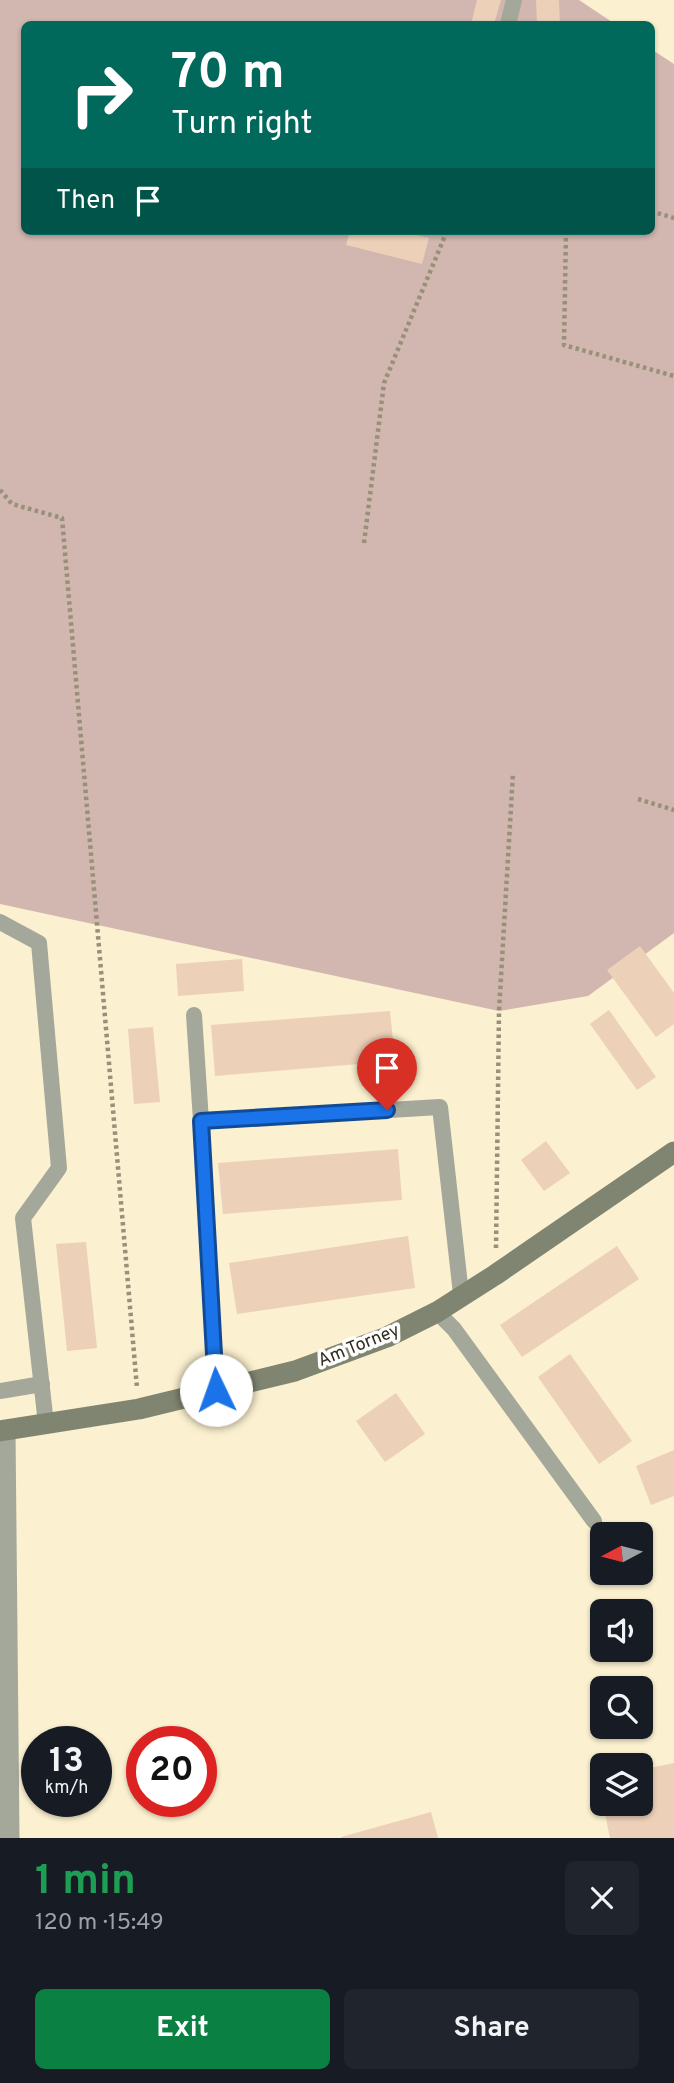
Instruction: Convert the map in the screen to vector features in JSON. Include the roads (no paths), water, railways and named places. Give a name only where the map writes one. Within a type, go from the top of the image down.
[{"type":"street","name":"Am Torney","points":[[3,1431],[139,1409],[295,1371],[387,1337],[437,1312],[461,1294],[495,1275],[674,1152]]},
{"type":"street","points":[[3,1431],[9,1838]]},
{"type":"lane","points":[[509,21],[514,0]]},
{"type":"lane","points":[[0,922],[39,943],[59,1168],[23,1217],[46,1424]]},
{"type":"lane","points":[[194,1015],[216,1390]]},
{"type":"lane","points":[[201,1121],[440,1107],[461,1294]]},
{"type":"lane","points":[[437,1312],[454,1329],[594,1521]]},
{"type":"lane","points":[[0,1391],[42,1384]]}]
